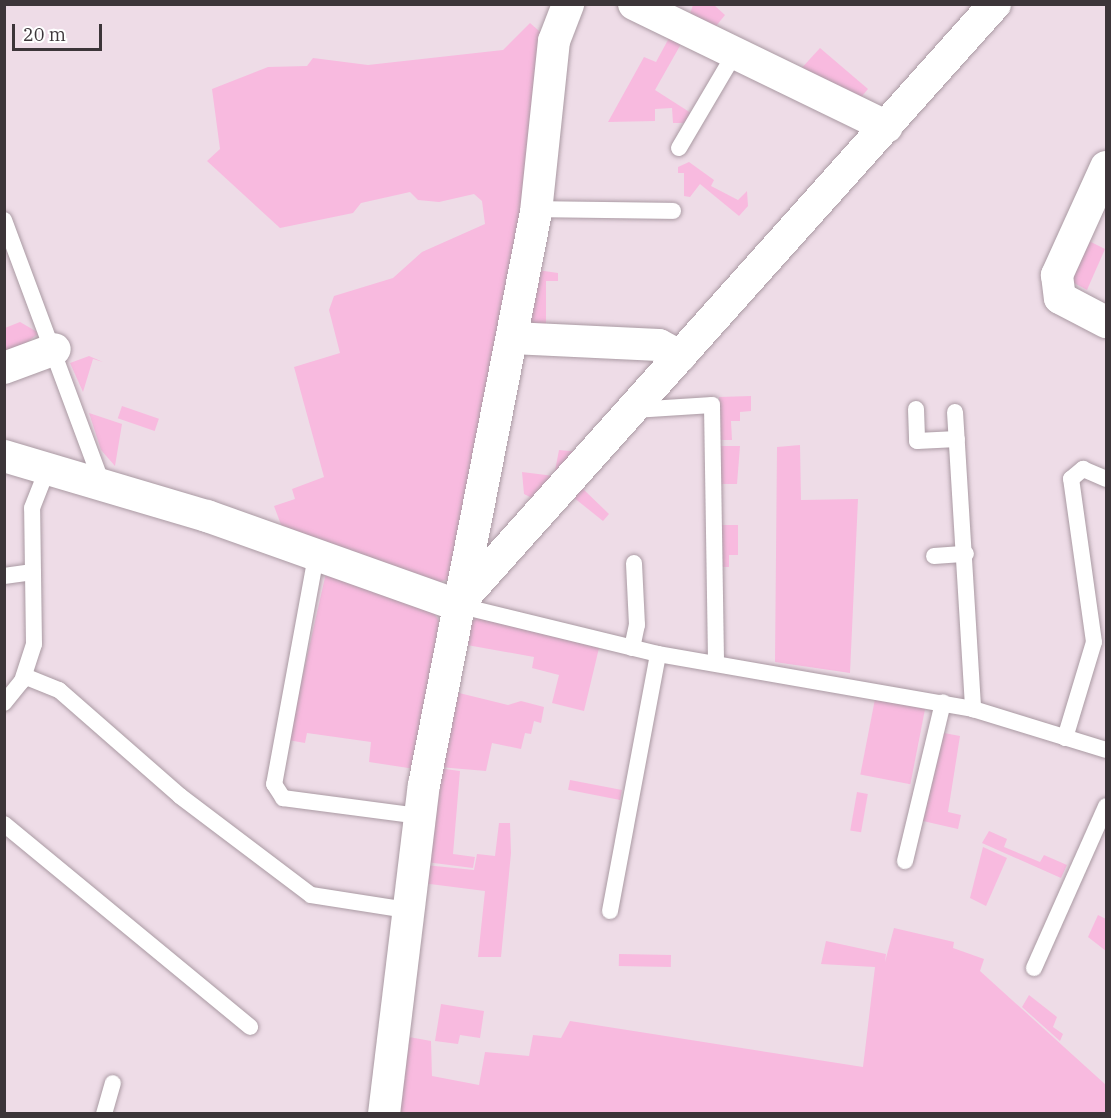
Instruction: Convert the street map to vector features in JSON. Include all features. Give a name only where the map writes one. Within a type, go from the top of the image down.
[{"type":"street","points":[[384,1113],[420,816],[457,605],[536,209],[554,41],[568,4]]},
{"type":"street","points":[[634,4],[672,13],[735,53],[887,127]]},
{"type":"street","points":[[457,605],[995,4]]},
{"type":"street","points":[[1107,167],[1057,275],[1060,298],[1107,322]]},
{"type":"street","points":[[512,338],[659,345],[680,356]]},
{"type":"street","points":[[4,368],[55,349]]},
{"type":"street","points":[[4,456],[102,484],[457,605]]},
{"type":"lane","points":[[679,148],[735,53]]},
{"type":"lane","points":[[536,209],[673,212]]},
{"type":"lane","points":[[4,220],[55,349],[102,484]]},
{"type":"lane","points":[[633,410],[712,405],[716,662]]},
{"type":"lane","points":[[916,409],[917,441],[957,440]]},
{"type":"lane","points":[[955,412],[966,554],[973,709]]},
{"type":"lane","points":[[1065,738],[1094,642],[1071,478],[1083,469],[1107,479]]},
{"type":"lane","points":[[4,704],[24,676],[34,644],[32,508],[47,470]]},
{"type":"lane","points":[[934,556],[966,554]]},
{"type":"lane","points":[[316,556],[274,784],[283,798],[420,816]]},
{"type":"lane","points":[[632,648],[637,625],[634,563]]},
{"type":"lane","points":[[4,576],[33,572]]},
{"type":"lane","points":[[457,605],[658,654],[716,662],[973,709],[1107,750]]},
{"type":"lane","points":[[610,911],[658,654]]},
{"type":"lane","points":[[24,676],[58,690],[180,796],[311,895],[407,910]]},
{"type":"lane","points":[[905,861],[943,703]]},
{"type":"lane","points":[[1034,968],[1107,806]]},
{"type":"lane","points":[[4,824],[250,1027]]},
{"type":"lane","points":[[104,1113],[113,1083]]},
{"type":"shaded area","points":[[693,5],[714,5],[725,15],[712,31],[689,17]]},
{"type":"shaded area","points":[[530,23],[547,38],[525,214],[450,578],[438,583],[283,530],[274,506],[295,499],[292,489],[324,477],[294,367],[340,353],[329,310],[334,296],[393,278],[422,252],[485,224],[482,201],[474,194],[439,202],[418,200],[410,192],[361,203],[353,213],[280,228],[207,161],[220,149],[212,89],[268,67],[307,66],[313,58],[368,65],[503,50]]},
{"type":"shaded area","points":[[669,38],[681,44],[655,90],[691,113],[684,123],[673,123],[672,108],[655,109],[655,121],[608,122],[644,57],[656,62]]},
{"type":"shaded area","points":[[820,48],[868,89],[857,102],[798,72]]},
{"type":"shaded area","points":[[689,162],[714,180],[711,186],[738,200],[747,191],[748,206],[739,216],[700,184],[690,197],[684,196],[684,173],[678,173],[678,167]]},
{"type":"shaded area","points":[[1085,239],[1105,249],[1087,290],[1074,283],[1069,270]]},
{"type":"shaded area","points":[[537,270],[558,273],[558,281],[546,281],[546,325],[525,323]]},
{"type":"shaded area","points":[[20,322],[39,333],[5,359],[5,328]]},
{"type":"shaded area","points":[[89,356],[103,362],[93,359],[83,392],[70,363]]},
{"type":"shaded area","points":[[751,396],[751,411],[740,412],[740,421],[731,421],[732,440],[719,440],[719,397]]},
{"type":"shaded area","points":[[122,406],[159,419],[155,431],[118,418]]},
{"type":"shaded area","points":[[89,413],[122,424],[115,466],[101,450]]},
{"type":"shaded area","points":[[800,445],[801,500],[858,499],[850,673],[775,662],[777,447]]},
{"type":"shaded area","points":[[721,446],[740,446],[737,484],[721,484]]},
{"type":"shaded area","points":[[559,450],[580,452],[536,500],[524,494],[522,472],[554,476]]},
{"type":"shaded area","points":[[581,487],[609,514],[603,521],[573,497]]},
{"type":"shaded area","points":[[722,525],[738,525],[738,555],[729,555],[729,567],[723,567]]},
{"type":"shaded area","points":[[326,573],[430,607],[439,621],[415,769],[369,762],[371,742],[307,733],[305,743],[288,740]]},
{"type":"shaded area","points":[[477,618],[599,648],[584,711],[552,703],[559,675],[532,668],[534,657],[467,645],[462,628]]},
{"type":"shaded area","points":[[451,691],[508,705],[521,701],[544,707],[541,723],[534,721],[531,734],[525,733],[521,749],[492,743],[486,771],[439,767]]},
{"type":"shaded area","points":[[875,699],[925,709],[910,784],[860,775]]},
{"type":"shaded area","points":[[944,733],[960,736],[948,812],[961,815],[958,829],[923,821]]},
{"type":"shaded area","points":[[437,768],[460,771],[453,854],[475,857],[473,868],[426,862]]},
{"type":"shaded area","points":[[570,780],[622,790],[620,800],[568,790]]},
{"type":"shaded area","points":[[857,792],[868,794],[861,832],[850,830]]},
{"type":"shaded area","points":[[499,823],[510,823],[511,853],[501,957],[478,957],[485,891],[422,883],[425,865],[474,870],[477,854],[495,856]]},
{"type":"shaded area","points":[[989,831],[1007,839],[1004,847],[1040,862],[1044,855],[1067,865],[1061,878],[982,843]]},
{"type":"shaded area","points":[[983,847],[1007,858],[986,906],[970,898]]},
{"type":"shaded area","points":[[1098,915],[1106,919],[1106,951],[1088,937]]},
{"type":"shaded area","points":[[894,928],[954,942],[953,948],[984,959],[980,971],[1106,1085],[1106,1114],[398,1114],[409,1037],[431,1041],[432,1076],[479,1085],[485,1052],[529,1056],[533,1035],[561,1038],[570,1021],[863,1067],[875,967],[821,964],[826,941],[886,954],[885,962]]},
{"type":"shaded area","points":[[619,954],[671,955],[671,967],[619,966]]},
{"type":"shaded area","points":[[1029,995],[1057,1017],[1053,1027],[1063,1034],[1060,1041],[1022,1007]]},
{"type":"shaded area","points":[[441,1004],[484,1011],[480,1038],[460,1035],[458,1044],[435,1041]]}]
